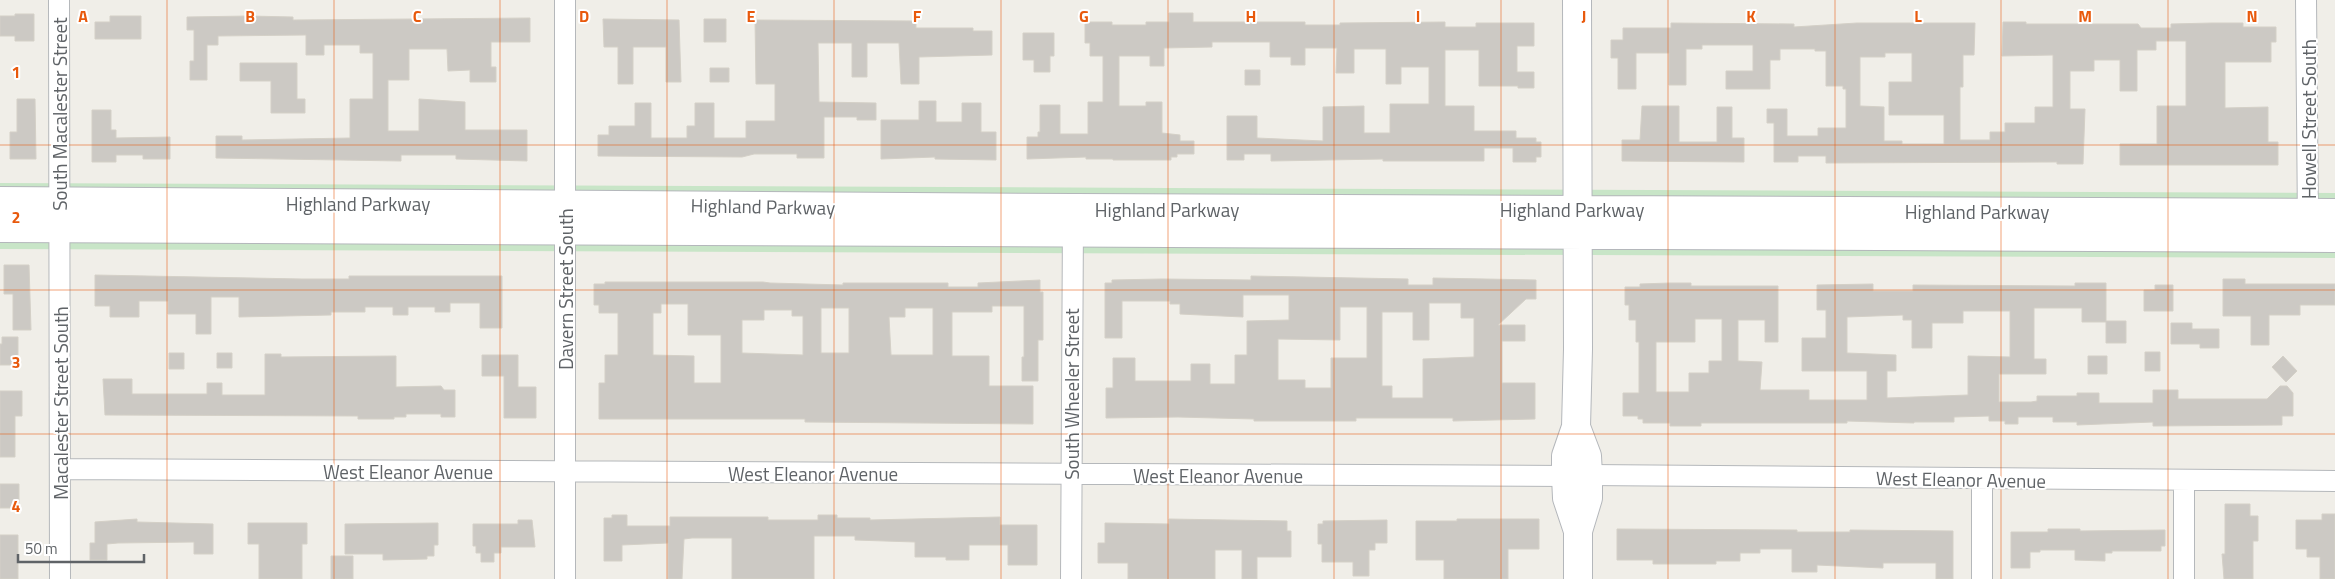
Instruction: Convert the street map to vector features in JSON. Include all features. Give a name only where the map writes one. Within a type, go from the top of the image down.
[{"type":"street","name":"South Macalester Street","points":[[59,0],[60,228]]},
{"type":"street","name":"Davern Street South","points":[[564,579],[565,0]]},
{"type":"street","points":[[1577,0],[1578,222],[1576,427],[1587,456],[1577,476],[1588,498],[1578,531],[1578,579]]},
{"type":"street","name":"Howell Street South","points":[[2306,0],[2317,229]]},
{"type":"street","name":"Highland Parkway","points":[[0,201],[60,201],[564,217],[1578,222],[2317,229],[2335,213]]},
{"type":"street","name":"Highland Parkway","points":[[0,228],[564,217]]},
{"type":"street","name":"South Wheeler Street","points":[[1070,579],[1073,220]]},
{"type":"street","name":"Macalester Street South","points":[[60,228],[60,579]]},
{"type":"street","name":"West Eleanor Avenue","points":[[61,469],[2335,481]]},
{"type":"street","points":[[1982,479],[1982,579]]},
{"type":"street","points":[[2184,481],[2184,579]]},
{"type":"green space","points":[[0,183],[2335,193],[2335,258],[0,249]]},
{"type":"building","points":[[1169,13],[1193,13],[1193,22],[1305,22],[1305,25],[1340,25],[1340,23],[1445,22],[1445,27],[1476,27],[1476,23],[1534,23],[1534,46],[1517,46],[1517,72],[1534,72],[1534,88],[1479,86],[1479,50],[1445,50],[1445,106],[1474,106],[1474,131],[1516,131],[1516,138],[1536,138],[1536,142],[1541,142],[1541,157],[1536,157],[1536,162],[1513,162],[1513,148],[1484,148],[1484,161],[1383,161],[1383,159],[1271,161],[1271,154],[1244,154],[1244,160],[1227,160],[1227,116],[1257,116],[1257,138],[1323,141],[1323,107],[1364,106],[1364,133],[1390,133],[1390,104],[1429,104],[1429,67],[1401,67],[1401,84],[1386,84],[1386,49],[1354,49],[1354,73],[1336,73],[1337,48],[1305,48],[1305,65],[1291,65],[1291,57],[1270,57],[1270,42],[1212,42],[1212,47],[1164,48],[1164,66],[1150,66],[1150,56],[1119,56],[1119,106],[1146,106],[1146,102],[1162,102],[1162,133],[1180,135],[1180,141],[1194,141],[1194,154],[1177,154],[1177,157],[1171,157],[1171,160],[1113,160],[1086,159],[1086,157],[1027,159],[1027,137],[1038,137],[1038,132],[1040,132],[1040,105],[1060,105],[1060,134],[1088,134],[1088,102],[1103,102],[1103,56],[1090,56],[1090,43],[1085,43],[1085,22],[1112,22],[1112,25],[1146,25],[1146,22],[1169,22]]},
{"type":"building","points":[[15,14],[34,14],[34,41],[15,41],[15,36],[0,36],[0,16],[15,16]]},
{"type":"building","points":[[110,16],[141,16],[141,39],[95,39],[95,22],[110,22]]},
{"type":"building","points":[[187,17],[293,17],[293,20],[530,18],[530,42],[491,42],[491,67],[496,67],[496,82],[470,82],[470,70],[448,71],[447,49],[409,49],[409,80],[388,80],[388,131],[419,131],[419,99],[465,102],[465,130],[527,130],[527,161],[456,159],[456,155],[401,155],[401,161],[216,158],[216,136],[242,136],[242,140],[350,138],[350,99],[373,99],[373,53],[360,53],[360,45],[324,45],[324,55],[306,55],[306,35],[218,36],[218,45],[207,45],[207,80],[190,80],[190,61],[194,61],[194,30],[187,30]]},
{"type":"building","points":[[603,19],[679,20],[681,82],[666,82],[666,47],[633,47],[633,84],[618,84],[618,47],[604,47]]},
{"type":"building","points":[[704,19],[726,19],[726,42],[704,42]]},
{"type":"building","points":[[755,20],[916,21],[916,28],[973,28],[973,31],[992,31],[992,55],[919,57],[919,84],[901,84],[899,43],[867,43],[867,77],[852,77],[852,43],[818,43],[819,102],[876,103],[876,120],[857,120],[857,117],[824,117],[824,158],[797,158],[797,154],[754,154],[742,157],[598,156],[598,135],[609,135],[609,126],[635,126],[635,103],[651,103],[651,138],[687,138],[687,126],[695,126],[695,103],[714,103],[714,138],[746,138],[746,121],[775,121],[775,84],[756,84]]},
{"type":"building","points":[[2003,22],[2026,22],[2026,24],[2138,24],[2141,28],[2171,28],[2171,24],[2212,23],[2243,23],[2243,27],[2276,27],[2276,42],[2271,42],[2271,62],[2225,62],[2225,108],[2268,107],[2268,142],[2278,142],[2278,165],[2120,165],[2120,144],[2157,144],[2157,106],[2186,106],[2186,41],[2156,41],[2156,50],[2137,50],[2137,91],[2120,91],[2120,60],[2094,60],[2094,71],[2070,71],[2070,109],[2085,109],[2083,164],[2057,164],[2057,162],[1826,163],[1826,156],[1798,156],[1798,162],[1774,162],[1774,123],[1767,123],[1767,109],[1787,109],[1787,136],[1818,136],[1818,128],[1846,128],[1846,89],[1843,89],[1843,86],[1826,86],[1826,51],[1815,51],[1815,49],[1780,49],[1780,60],[1770,60],[1770,89],[1726,89],[1726,71],[1753,71],[1753,45],[1702,45],[1702,49],[1686,49],[1686,85],[1669,85],[1669,53],[1636,53],[1636,89],[1618,89],[1618,58],[1611,58],[1611,40],[1623,40],[1623,28],[1671,28],[1671,23],[1794,24],[1794,27],[1857,23],[1975,23],[1974,55],[1963,55],[1963,87],[1960,87],[1960,140],[1990,140],[1990,132],[2005,132],[2005,123],[2035,123],[2035,107],[2053,107],[2053,55],[2002,56]],"holes":[[[1885,53],[1912,53],[1912,82],[1889,82],[1889,115],[1944,115],[1944,144],[1902,144],[1902,141],[1884,141],[1884,107],[1860,106],[1860,57],[1885,57]]]},
{"type":"building","points":[[1023,33],[1054,33],[1054,56],[1050,56],[1050,72],[1034,72],[1034,60],[1023,60]]},
{"type":"building","points":[[240,63],[297,63],[297,99],[305,99],[305,113],[271,113],[271,81],[240,81]]},
{"type":"building","points":[[710,68],[729,68],[729,82],[710,82]]},
{"type":"building","points":[[1245,70],[1260,70],[1260,85],[1245,85]]},
{"type":"building","points":[[17,99],[35,99],[36,159],[10,159],[10,132],[17,132]]},
{"type":"building","points":[[919,101],[936,101],[936,122],[962,122],[962,103],[981,103],[981,132],[996,132],[996,160],[935,159],[935,157],[881,159],[881,120],[919,120]]},
{"type":"building","points":[[1642,106],[1679,106],[1679,142],[1717,142],[1717,107],[1732,107],[1732,138],[1744,138],[1744,162],[1622,161],[1622,140],[1640,140]]},
{"type":"building","points":[[92,110],[111,110],[111,130],[116,130],[116,138],[170,137],[170,159],[143,159],[143,155],[116,155],[116,162],[92,162]]},
{"type":"building","points":[[4,265],[29,265],[31,330],[13,330],[13,294],[4,294]]},
{"type":"building","points":[[95,275],[302,279],[349,279],[349,276],[502,276],[502,328],[480,328],[480,303],[450,303],[450,312],[435,312],[435,307],[408,307],[408,315],[393,315],[393,307],[365,307],[365,312],[331,312],[331,315],[239,317],[239,297],[211,297],[211,334],[196,334],[196,314],[168,314],[168,301],[139,301],[139,317],[110,317],[110,306],[95,306]]},
{"type":"building","points":[[1251,276],[1408,279],[1408,285],[1433,285],[1433,278],[1536,280],[1536,299],[1526,299],[1498,325],[1525,325],[1525,341],[1502,341],[1502,383],[1535,383],[1535,419],[1453,421],[1453,418],[1356,418],[1356,421],[1254,421],[1254,419],[1178,417],[1106,418],[1106,388],[1113,388],[1113,358],[1135,358],[1135,381],[1191,381],[1191,364],[1210,364],[1210,384],[1235,384],[1235,355],[1247,355],[1247,321],[1289,320],[1289,295],[1243,295],[1243,317],[1180,314],[1180,304],[1170,304],[1170,301],[1122,301],[1122,338],[1105,338],[1105,283],[1112,283],[1112,280],[1251,280]],"holes":[[[1429,303],[1461,303],[1461,318],[1474,318],[1474,357],[1423,359],[1423,398],[1392,398],[1392,386],[1382,386],[1382,312],[1413,312],[1413,340],[1429,340]],[[1340,307],[1367,307],[1367,358],[1331,358],[1331,388],[1305,388],[1305,380],[1278,380],[1278,339],[1340,340]]]},
{"type":"building","points":[[2223,279],[2245,279],[2245,284],[2335,284],[2335,305],[2300,305],[2300,315],[2269,315],[2269,345],[2251,345],[2251,316],[2223,316]]},
{"type":"building","points":[[1040,280],[1040,292],[1043,292],[1043,340],[1038,340],[1038,381],[1022,381],[1024,306],[992,306],[992,312],[952,312],[952,356],[989,356],[989,386],[1033,386],[1033,424],[805,422],[805,419],[599,419],[599,383],[605,383],[605,355],[618,355],[618,313],[599,313],[599,305],[594,305],[594,284],[605,284],[605,282],[763,282],[843,285],[843,283],[948,283],[948,287],[978,287],[978,283]],"holes":[[[661,304],[688,304],[688,335],[721,335],[721,383],[694,383],[694,356],[653,355],[653,313],[661,313]],[[821,308],[849,308],[849,353],[821,353]],[[905,308],[933,308],[933,355],[891,355],[889,317],[905,317]],[[764,310],[792,310],[792,316],[803,316],[803,355],[742,353],[742,320],[764,320]]]},
{"type":"building","points":[[1691,283],[1691,286],[1778,286],[1778,342],[1765,342],[1765,320],[1738,320],[1738,361],[1762,362],[1760,390],[1809,390],[1809,400],[1867,400],[1867,371],[1802,371],[1802,338],[1826,338],[1826,310],[1817,310],[1817,285],[1873,284],[1873,291],[1913,291],[1913,285],[2075,286],[2075,283],[2106,283],[2106,321],[2126,321],[2126,343],[2106,343],[2106,322],[2082,322],[2082,308],[2034,308],[2034,359],[2046,359],[2046,374],[1999,374],[1999,402],[2031,402],[2037,401],[2037,396],[2077,396],[2077,393],[2099,393],[2099,403],[2153,403],[2153,390],[2178,390],[2178,399],[2267,399],[2280,386],[2287,386],[2293,393],[2293,416],[2282,416],[2282,425],[2153,426],[2153,422],[2077,425],[2077,422],[2053,422],[2053,417],[2018,417],[2018,424],[2005,424],[2005,421],[1989,421],[1989,416],[1954,417],[1954,422],[1914,423],[1847,421],[1847,423],[1701,423],[1701,426],[1670,426],[1670,423],[1643,423],[1643,419],[1638,419],[1638,416],[1623,416],[1623,393],[1639,393],[1639,342],[1636,342],[1636,320],[1629,320],[1629,305],[1625,305],[1625,287],[1640,287],[1640,284]],"holes":[[[1963,311],[2010,311],[2010,357],[1968,356],[1968,395],[1887,398],[1887,371],[1896,371],[1896,355],[1847,353],[1847,317],[1903,315],[1903,320],[1912,320],[1912,348],[1932,348],[1932,323],[1963,323]],[[1695,319],[1722,319],[1722,361],[1709,361],[1709,373],[1689,373],[1689,392],[1656,392],[1656,342],[1695,342]]]},
{"type":"building","points":[[2155,285],[2173,285],[2173,311],[2144,311],[2144,290],[2155,290]]},
{"type":"building","points":[[2171,323],[2192,323],[2192,329],[2219,329],[2219,348],[2200,348],[2200,344],[2171,344]]},
{"type":"building","points":[[2,337],[18,337],[18,365],[0,365]]},
{"type":"building","points":[[2145,352],[2160,352],[2160,371],[2145,371]]},
{"type":"building","points":[[169,353],[184,353],[184,369],[169,369]]},
{"type":"building","points":[[217,353],[232,353],[232,368],[217,368]]},
{"type":"building","points":[[265,354],[281,354],[281,357],[396,356],[396,387],[441,386],[444,390],[455,390],[455,417],[441,417],[441,414],[406,414],[406,417],[394,417],[394,419],[358,419],[358,416],[105,415],[103,379],[132,379],[132,394],[207,394],[207,383],[222,383],[222,395],[265,395]]},
{"type":"building","points":[[482,355],[518,355],[518,387],[536,387],[536,418],[504,418],[504,376],[482,376]]},
{"type":"building","points":[[2088,356],[2107,356],[2107,374],[2088,374]]},
{"type":"building","points":[[2283,356],[2297,371],[2286,382],[2272,367]]},
{"type":"building","points":[[0,391],[22,391],[22,416],[15,416],[15,457],[0,457]]},
{"type":"building","points":[[0,484],[19,484],[19,508],[0,508]]},
{"type":"building","points":[[2225,504],[2250,504],[2250,516],[2258,516],[2258,541],[2253,541],[2253,579],[2224,579],[2222,554],[2225,554]]},
{"type":"building","points":[[2322,514],[2335,514],[2335,579],[2320,579],[2320,557],[2307,557],[2307,549],[2296,549],[2296,520],[2322,520]]},
{"type":"building","points":[[612,515],[627,515],[627,526],[670,526],[670,517],[768,517],[768,520],[818,520],[818,515],[837,515],[837,518],[870,518],[870,520],[1000,517],[1000,525],[1037,525],[1037,565],[1008,565],[1008,545],[969,545],[969,560],[946,560],[946,557],[915,557],[915,542],[855,540],[855,536],[814,536],[814,579],[732,579],[732,538],[692,538],[684,539],[682,579],[668,579],[668,543],[622,545],[622,561],[604,561],[604,518],[612,518]]},
{"type":"building","points":[[137,519],[137,522],[213,524],[213,554],[194,554],[194,542],[118,543],[107,544],[107,560],[90,560],[90,543],[95,543],[95,522]]},
{"type":"building","points":[[1169,519],[1287,521],[1287,531],[1291,531],[1291,557],[1257,557],[1257,579],[1242,579],[1242,550],[1215,550],[1215,579],[1128,579],[1128,563],[1098,563],[1098,543],[1105,543],[1105,523],[1169,524]]},
{"type":"building","points":[[1457,519],[1539,519],[1539,549],[1508,549],[1508,579],[1444,579],[1444,560],[1416,560],[1416,521],[1457,521]]},
{"type":"building","points":[[518,520],[532,520],[535,547],[501,547],[501,553],[494,553],[494,562],[481,562],[481,553],[476,553],[476,546],[473,546],[473,524],[518,524]]},
{"type":"building","points":[[1387,520],[1387,543],[1375,543],[1375,550],[1369,550],[1369,576],[1353,576],[1353,562],[1322,562],[1322,544],[1318,544],[1318,524],[1323,524],[1323,521]]},
{"type":"building","points":[[248,523],[307,523],[307,544],[302,544],[302,579],[259,579],[259,544],[248,544]]},
{"type":"building","points":[[438,523],[438,545],[434,545],[434,556],[427,556],[427,559],[383,560],[383,554],[345,554],[345,524]]},
{"type":"building","points":[[1617,529],[1797,530],[1797,532],[1850,532],[1850,530],[1953,531],[1953,579],[1936,579],[1936,563],[1883,563],[1883,568],[1817,565],[1817,572],[1792,572],[1792,549],[1760,549],[1760,553],[1740,553],[1740,561],[1716,561],[1716,564],[1653,564],[1653,560],[1617,560]]},
{"type":"building","points":[[2048,529],[2080,529],[2080,531],[2165,530],[2165,546],[2161,546],[2161,551],[2112,551],[2112,553],[2105,553],[2105,561],[2075,560],[2075,550],[2040,550],[2040,552],[2030,552],[2030,568],[2011,568],[2011,532],[2048,532]]},
{"type":"building","points":[[0,535],[18,535],[18,579],[0,579]]},
{"type":"building","points":[[331,556],[353,556],[353,579],[331,579]]}]
